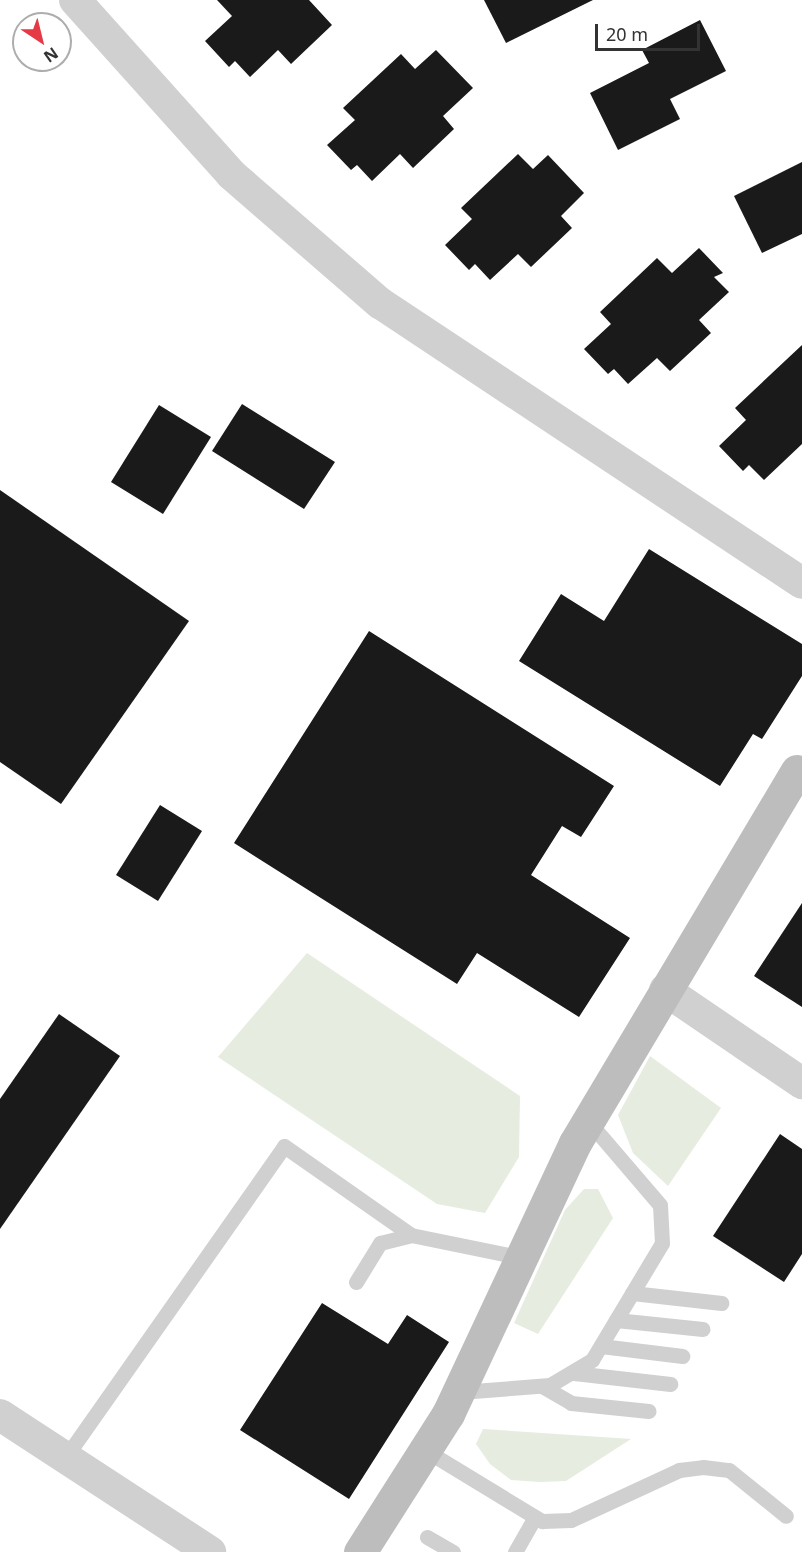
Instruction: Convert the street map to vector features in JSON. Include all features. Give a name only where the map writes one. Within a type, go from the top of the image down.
[{"type":"street","points":[[75,0],[232,175],[380,303],[802,583]]},
{"type":"street","points":[[360,1552],[460,1392],[519,1257],[588,1121],[665,990],[800,770]]},
{"type":"street","points":[[665,990],[802,1083]]},
{"type":"street","points":[[0,1415],[210,1552]]},
{"type":"lane","points":[[460,1392],[542,1386],[574,1373],[601,1346],[662,1243],[660,1205],[588,1121]]},
{"type":"lane","points":[[65,1458],[284,1146],[411,1234],[519,1257]]},
{"type":"lane","points":[[356,1282],[380,1243],[411,1234]]},
{"type":"lane","points":[[632,1293],[721,1303]]},
{"type":"lane","points":[[616,1320],[703,1329]]},
{"type":"lane","points":[[601,1346],[682,1356]]},
{"type":"lane","points":[[574,1373],[670,1384]]},
{"type":"lane","points":[[542,1386],[571,1403],[649,1411]]},
{"type":"lane","points":[[425,1450],[535,1517],[571,1520],[680,1470],[703,1467],[729,1470],[786,1516]]},
{"type":"lane","points":[[515,1552],[535,1517]]},
{"type":"lane","points":[[427,1537],[453,1552]]},
{"type":"shaded area","points":[[307,953],[520,1096],[519,1157],[485,1213],[437,1204],[218,1057]]},
{"type":"shaded area","points":[[650,1056],[721,1108],[668,1186],[633,1153],[618,1115]]},
{"type":"shaded area","points":[[584,1189],[598,1189],[613,1218],[538,1334],[514,1323],[565,1210]]},
{"type":"shaded area","points":[[483,1429],[631,1439],[566,1481],[540,1482],[511,1480],[490,1464],[476,1444]]},
{"type":"building","points":[[217,0],[309,0],[332,25],[291,64],[278,50],[250,77],[235,61],[229,67],[205,41],[232,16]]},
{"type":"building","points":[[484,0],[593,0],[506,43]]},
{"type":"building","points":[[700,20],[726,71],[670,99],[680,119],[618,150],[590,93],[649,63],[642,50]]},
{"type":"building","points":[[436,50],[473,88],[443,116],[454,129],[413,168],[400,154],[372,181],[357,165],[351,170],[327,145],[355,120],[343,108],[401,54],[415,69]]},
{"type":"building","points":[[518,154],[533,169],[548,155],[584,193],[561,216],[572,228],[531,267],[518,254],[490,280],[475,264],[469,270],[445,245],[472,219],[461,208]]},
{"type":"building","points":[[802,162],[802,234],[762,253],[734,196]]},
{"type":"building","points":[[699,248],[723,273],[714,277],[729,292],[699,320],[711,333],[670,371],[657,358],[628,384],[614,369],[608,374],[584,349],[611,324],[600,312],[657,258],[672,273]]},
{"type":"building","points":[[802,345],[802,444],[764,480],[749,465],[743,471],[719,446],[746,420],[735,408]]},
{"type":"building","points":[[242,404],[335,462],[304,509],[212,451]]},
{"type":"building","points":[[159,405],[211,437],[163,514],[111,482]]},
{"type":"building","points":[[0,490],[189,621],[61,804],[0,762]]},
{"type":"building","points":[[649,549],[802,644],[802,676],[762,739],[753,734],[720,786],[519,661],[561,594],[604,621]]},
{"type":"building","points":[[369,631],[614,786],[581,837],[562,826],[531,875],[630,938],[579,1017],[477,953],[457,984],[234,843]]},
{"type":"building","points":[[160,805],[202,831],[158,901],[116,875]]},
{"type":"building","points":[[802,903],[802,1007],[754,976]]},
{"type":"building","points":[[59,1014],[120,1056],[0,1229],[0,1099]]},
{"type":"building","points":[[780,1134],[802,1149],[802,1254],[784,1282],[713,1236]]},
{"type":"building","points":[[322,1303],[388,1344],[407,1315],[449,1342],[349,1499],[240,1430]]}]
